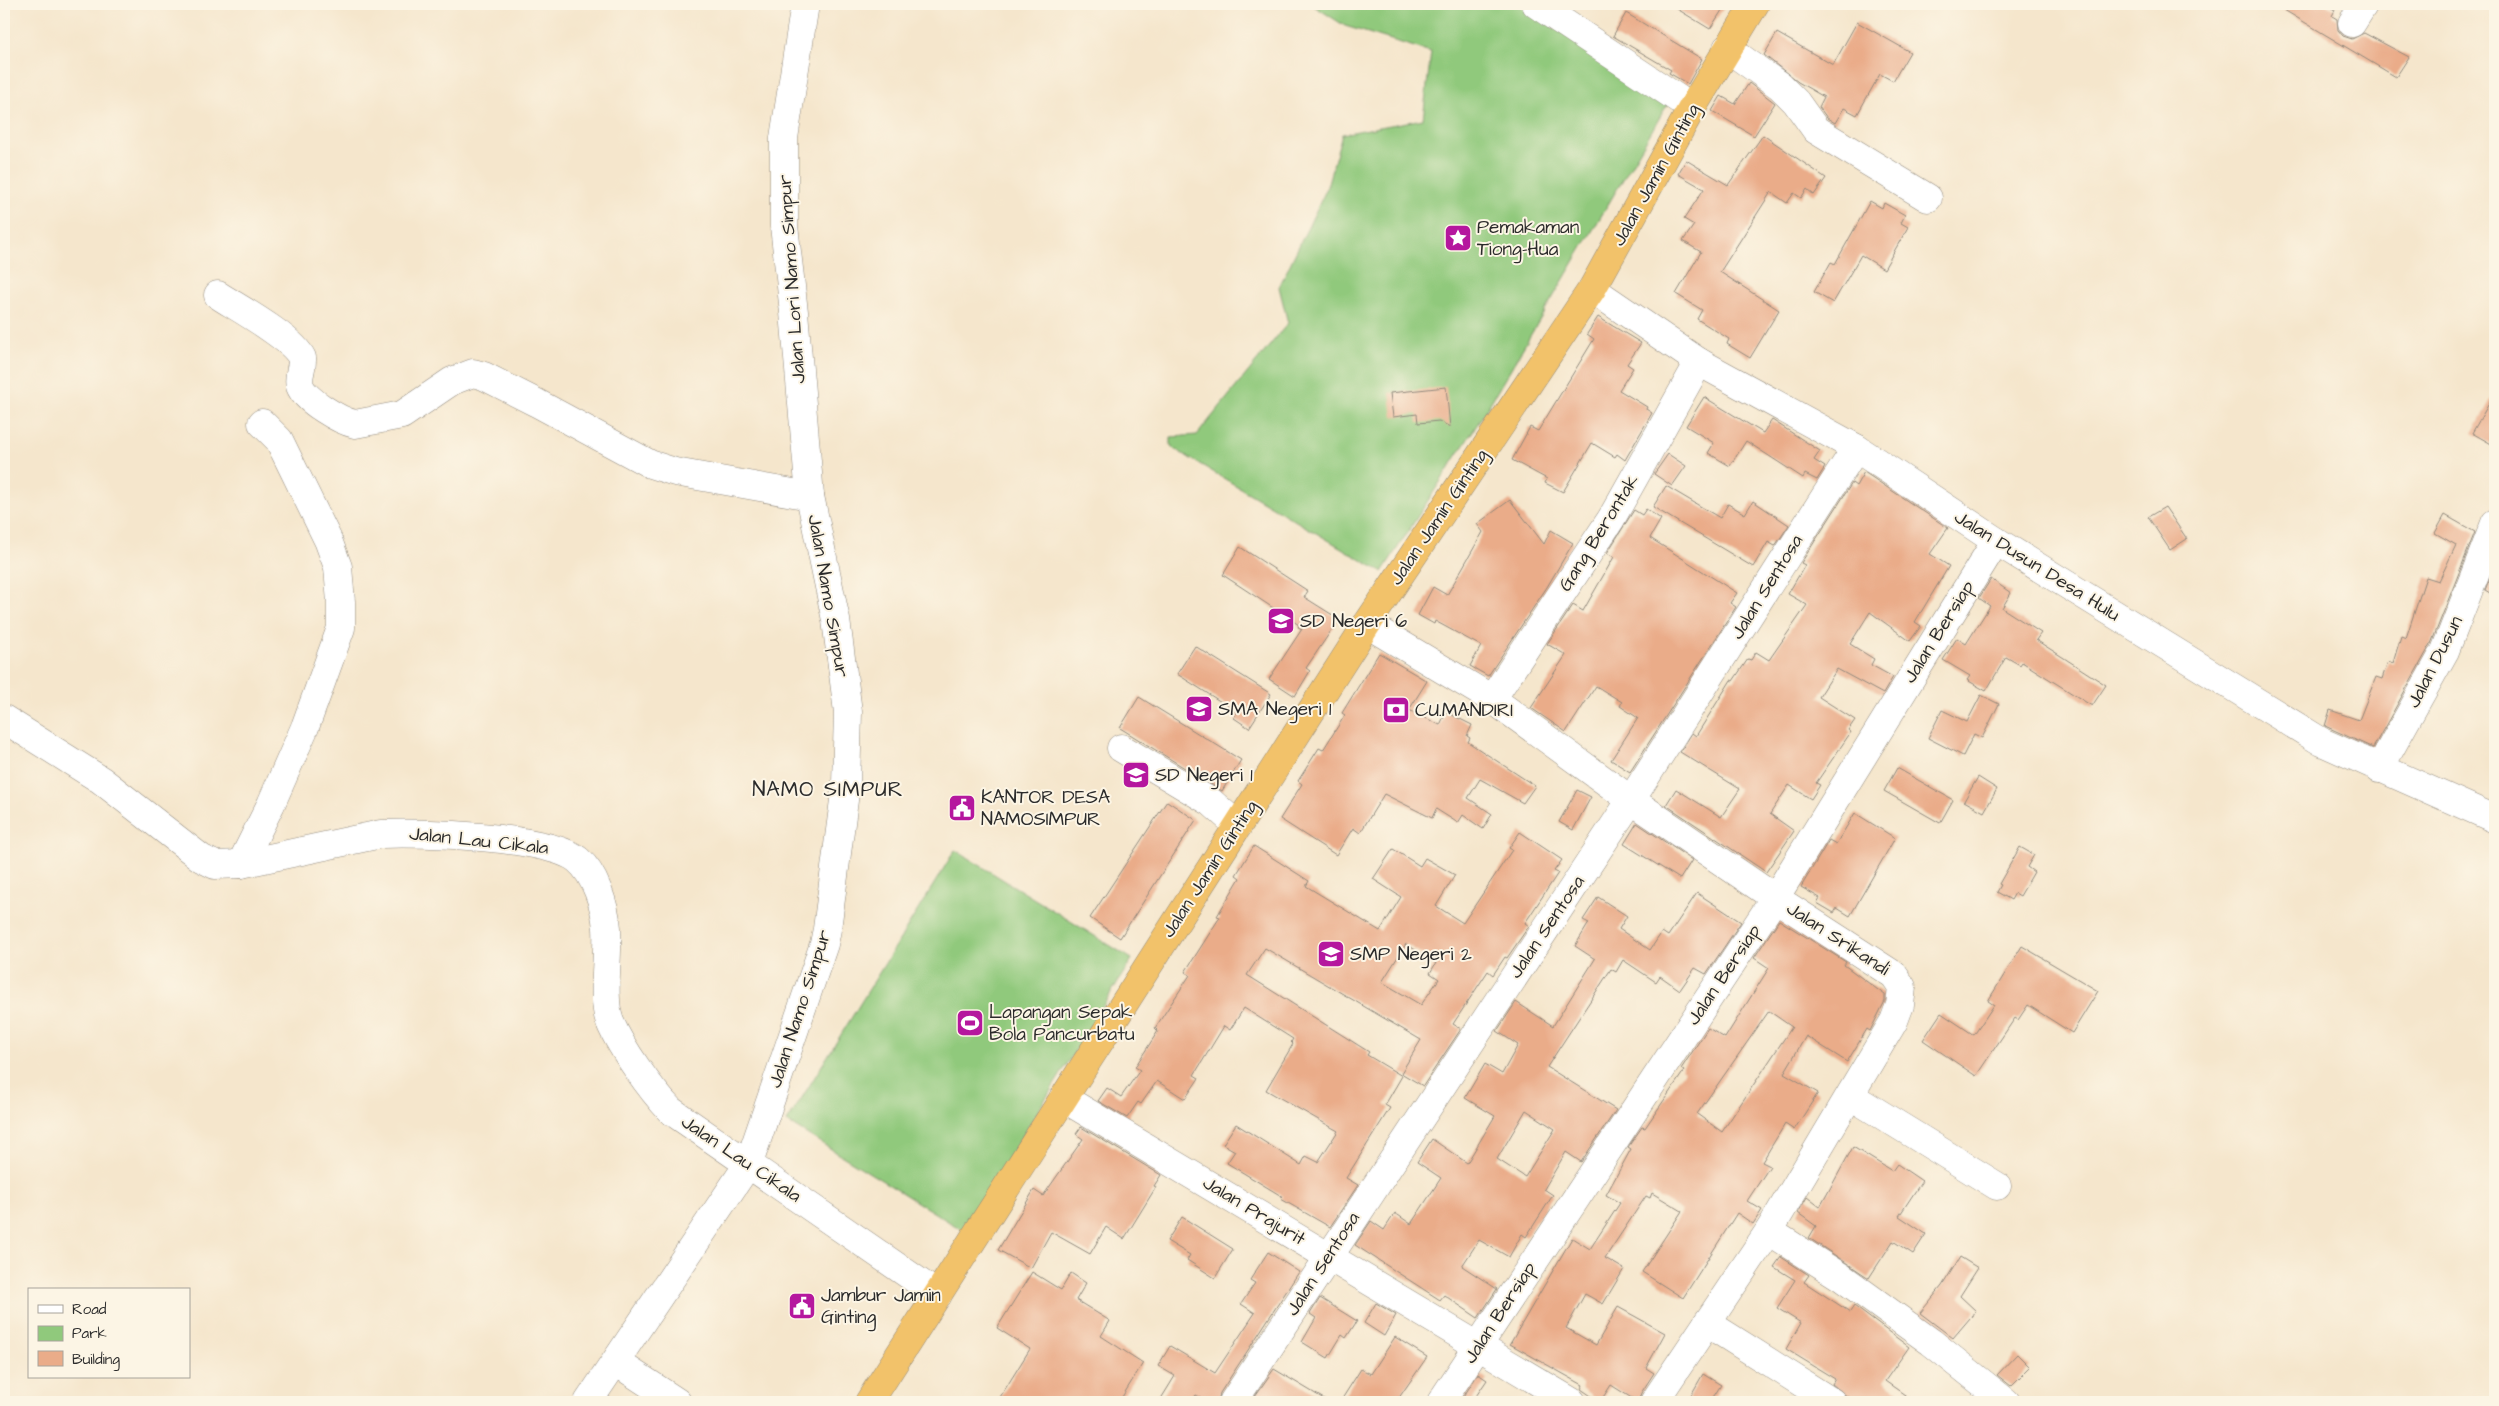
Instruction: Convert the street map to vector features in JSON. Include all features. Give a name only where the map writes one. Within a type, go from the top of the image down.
[{"type":"highway","name":"Jalan Jamin Ginting","points":[[869,1402],[1367,624],[1592,289],[1692,108],[1755,4]]},
{"type":"street","name":"Jalan Lori Namo Simpur","points":[[805,4],[784,148],[784,226],[794,312],[810,496]]},
{"type":"street","points":[[1536,4],[1692,108]]},
{"type":"street","points":[[1727,48],[1780,86],[1796,102],[1816,130],[1928,198]]},
{"type":"street","name":"Jalan Dusun Desa Hulu","points":[[1592,289],[1699,362],[1856,448],[1996,541],[2322,742],[2379,769],[2472,807],[2495,819]]},
{"type":"street","points":[[218,296],[284,338],[296,349],[302,358],[298,378],[303,392],[323,408],[348,422],[355,424],[402,415],[452,381],[473,373],[484,376],[520,394],[650,464],[675,472],[810,496]]},
{"type":"street","name":"Gang Berontak","points":[[1492,699],[1611,519],[1699,362]]},
{"type":"street","points":[[241,864],[306,727],[341,628],[342,602],[338,568],[328,540],[279,440],[262,423]]},
{"type":"street","name":"Jalan Sentosa","points":[[1233,1402],[1632,800],[1856,448]]},
{"type":"street","name":"Jalan Namo Simpur","points":[[588,1402],[749,1162],[824,944],[846,785],[848,712],[836,620],[810,496]]},
{"type":"street","name":"Jalan Dusun","points":[[2379,769],[2445,651],[2495,523]]},
{"type":"street","name":"Jalan Bersiap","points":[[1442,1402],[1775,898],[1996,541]]},
{"type":"street","name":"Jalan Srikandi","points":[[1367,624],[1492,699],[1632,800],[1775,898],[1894,975],[1902,987],[1900,1005],[1894,1021],[1851,1096],[1769,1231],[1654,1402]]},
{"type":"street","name":"Jalan Lau Cikala","points":[[4,719],[101,780],[207,862],[215,865],[241,864],[381,834],[401,833],[462,836],[539,844],[561,849],[583,866],[599,895],[607,929],[608,1013],[610,1022],[655,1094],[670,1110],[749,1162],[938,1295]]},
{"type":"street","points":[[1122,748],[1211,802],[1238,826]]},
{"type":"street","points":[[1851,1096],[1997,1186]]},
{"type":"street","name":"Jalan Prajurit","points":[[1063,1098],[1572,1402]]},
{"type":"street","points":[[1769,1231],[1849,1282],[1931,1342],[2006,1402]]},
{"type":"street","points":[[1707,1323],[1832,1402]]},
{"type":"street","points":[[616,1362],[677,1402]]},
{"type":"green space","points":[[1311,4],[1516,4],[1670,100],[1482,417],[1382,572],[1171,447],[1171,437],[1197,435],[1288,323],[1279,287],[1326,190],[1342,134],[1423,119],[1431,52],[1345,26]]},
{"type":"green space","name":"Lapangan Sepak Bola Pancurbatu","points":[[955,850],[1132,959],[964,1231],[787,1122]]},
{"type":"building","points":[[1669,4],[1726,4],[1710,29]]},
{"type":"building","points":[[2274,4],[2325,4],[2335,10],[2332,16],[2337,19],[2338,30],[2343,36],[2352,39],[2364,33],[2409,57],[2396,77]]},
{"type":"building","points":[[1626,13],[1702,59],[1688,84],[1669,73],[1671,70],[1613,36]]},
{"type":"building","points":[[1857,22],[1910,52],[1893,81],[1880,74],[1857,115],[1844,108],[1835,123],[1827,118],[1819,107],[1824,97],[1798,82],[1764,55],[1777,33],[1833,65]]},
{"type":"building","points":[[1749,83],[1775,103],[1754,136],[1712,111],[1721,96],[1735,104]]},
{"type":"building","points":[[1763,135],[1826,178],[1814,195],[1807,189],[1801,198],[1794,193],[1787,203],[1771,192],[1720,272],[1779,310],[1750,358],[1727,344],[1729,339],[1697,319],[1702,310],[1676,294],[1701,252],[1683,241],[1694,225],[1684,219],[1704,189],[1678,174],[1686,160],[1728,185]]},
{"type":"building","points":[[1870,201],[1882,208],[1884,203],[1905,215],[1901,223],[1908,227],[1884,269],[1861,255],[1833,303],[1814,292],[1831,262],[1835,264]]},
{"type":"building","points":[[1598,317],[1641,343],[1627,364],[1633,368],[1619,390],[1647,407],[1646,409],[1652,413],[1625,460],[1617,454],[1615,457],[1592,443],[1563,492],[1545,483],[1547,479],[1512,460],[1530,427],[1538,431],[1594,339],[1587,334]]},
{"type":"building","points":[[1446,387],[1450,427],[1439,421],[1418,423],[1417,414],[1393,417],[1390,393]]},
{"type":"building","points":[[2495,393],[2495,446],[2472,433]]},
{"type":"building","points":[[1704,397],[1763,433],[1772,420],[1820,451],[1814,460],[1825,467],[1817,480],[1805,474],[1803,478],[1746,441],[1730,466],[1708,453],[1714,443],[1686,426]]},
{"type":"building","points":[[1668,454],[1686,466],[1672,486],[1654,474]]},
{"type":"building","points":[[1864,472],[1948,528],[1930,554],[1949,566],[1915,622],[1921,626],[1910,641],[1870,612],[1850,644],[1874,659],[1871,665],[1893,677],[1883,694],[1837,669],[1819,697],[1855,720],[1848,730],[1851,732],[1816,783],[1820,785],[1811,799],[1789,785],[1770,814],[1794,831],[1766,872],[1666,805],[1676,789],[1721,817],[1740,789],[1680,752],[1692,733],[1696,736],[1731,680],[1733,681],[1748,659],[1751,660],[1756,652],[1769,660],[1807,605],[1788,594],[1805,565],[1801,563],[1852,483],[1856,486]]},
{"type":"building","points":[[1666,486],[1720,518],[1728,504],[1745,514],[1753,501],[1789,525],[1775,546],[1768,542],[1753,567],[1653,507]]},
{"type":"building","points":[[1510,500],[1544,544],[1551,530],[1573,543],[1547,587],[1488,676],[1470,666],[1481,646],[1435,621],[1434,624],[1418,615],[1433,587],[1447,595],[1483,532],[1477,524]]},
{"type":"building","points":[[2165,507],[2187,539],[2170,550],[2148,517]]},
{"type":"building","points":[[1646,509],[1661,519],[1650,538],[1737,593],[1730,603],[1736,607],[1630,772],[1611,760],[1638,718],[1620,706],[1622,702],[1596,686],[1566,732],[1531,708],[1566,655],[1547,644],[1573,605],[1583,611],[1614,557],[1607,553],[1634,510],[1642,515]]},
{"type":"building","points":[[2445,515],[2475,532],[2431,644],[2373,748],[2325,726],[2330,710],[2359,720],[2376,677],[2382,679],[2388,661],[2393,663],[2401,636],[2406,638],[2426,577],[2439,581],[2456,545],[2435,533]]},
{"type":"building","points":[[1240,547],[1308,591],[1304,597],[1339,619],[1306,668],[1310,671],[1295,696],[1269,679],[1302,629],[1298,627],[1299,625],[1223,575]]},
{"type":"building","points":[[2495,565],[2495,596],[2485,590]]},
{"type":"building","points":[[1991,579],[2011,593],[2002,608],[2041,633],[2036,640],[2106,685],[2092,706],[2022,662],[2020,665],[2006,657],[1986,691],[1967,680],[1970,676],[1943,660],[1957,638],[1966,644],[1990,606],[1979,598]]},
{"type":"building","points":[[1195,646],[1271,694],[1249,728],[1234,718],[1237,712],[1177,674]]},
{"type":"building","points":[[1379,653],[1427,681],[1409,710],[1440,725],[1446,712],[1472,725],[1467,736],[1470,738],[1468,742],[1535,786],[1523,803],[1480,779],[1468,798],[1492,814],[1483,829],[1463,815],[1458,823],[1436,809],[1432,818],[1384,794],[1360,833],[1353,828],[1336,855],[1280,819],[1302,784],[1298,781],[1319,748],[1323,750],[1345,715],[1342,713]]},
{"type":"building","points":[[1981,695],[1999,704],[1982,738],[1974,734],[1963,756],[1928,738],[1942,710],[1967,722]]},
{"type":"building","points":[[1139,697],[1241,760],[1222,791],[1120,728]]},
{"type":"building","points":[[1897,768],[1953,800],[1940,823],[1884,791]]},
{"type":"building","points":[[1978,777],[1997,789],[1984,812],[1964,801]]},
{"type":"building","points":[[1577,790],[1591,797],[1573,830],[1559,822]]},
{"type":"building","points":[[1167,801],[1196,820],[1120,938],[1090,918]]},
{"type":"building","points":[[1855,813],[1895,838],[1850,916],[1837,908],[1834,913],[1817,903],[1820,898],[1801,887],[1829,840],[1836,844]]},
{"type":"building","points":[[1637,823],[1692,860],[1680,879],[1624,844]]},
{"type":"building","points":[[1520,832],[1562,860],[1554,871],[1558,873],[1525,923],[1529,926],[1507,958],[1505,957],[1493,975],[1488,971],[1453,1024],[1461,1029],[1423,1086],[1401,1073],[1421,1040],[1265,948],[1247,975],[1369,1052],[1367,1055],[1402,1076],[1385,1105],[1390,1108],[1346,1178],[1358,1185],[1330,1227],[1281,1199],[1283,1197],[1227,1163],[1235,1151],[1223,1144],[1236,1124],[1301,1165],[1306,1156],[1318,1162],[1338,1131],[1266,1090],[1293,1044],[1291,1042],[1293,1039],[1244,1008],[1230,1030],[1224,1026],[1194,1075],[1199,1078],[1185,1099],[1157,1081],[1141,1104],[1138,1102],[1127,1118],[1098,1101],[1107,1088],[1121,1097],[1140,1070],[1135,1067],[1158,1031],[1155,1028],[1190,975],[1185,972],[1220,917],[1217,916],[1240,878],[1236,875],[1254,846],[1309,881],[1306,886],[1380,931],[1401,897],[1373,879],[1393,849],[1420,866],[1425,858],[1455,875],[1436,906],[1463,923],[1512,850],[1509,848]],"holes":[[[1406,944],[1436,963],[1430,973],[1439,979],[1421,1005],[1382,982]]]},
{"type":"building","points":[[2020,847],[2034,855],[2027,867],[2034,872],[2020,896],[2015,893],[2011,900],[1997,892],[2001,885],[1999,884]]},
{"type":"building","points":[[1697,893],[1741,922],[1706,974],[1695,968],[1680,990],[1660,976],[1656,982],[1623,960],[1616,972],[1611,969],[1547,1067],[1616,1110],[1581,1162],[1566,1152],[1544,1189],[1553,1195],[1526,1237],[1522,1234],[1509,1257],[1479,1240],[1462,1266],[1497,1289],[1478,1318],[1444,1295],[1440,1300],[1355,1245],[1371,1221],[1384,1230],[1395,1213],[1411,1224],[1441,1178],[1417,1162],[1432,1139],[1467,1163],[1495,1116],[1465,1098],[1485,1064],[1502,1074],[1518,1045],[1497,1031],[1516,1002],[1553,1026],[1595,959],[1575,946],[1589,923],[1583,920],[1598,897],[1627,916],[1619,929],[1650,950],[1662,932],[1668,936]],"holes":[[[1526,1110],[1555,1129],[1525,1177],[1497,1159]]]},
{"type":"building","points":[[1779,920],[1846,962],[1844,965],[1885,995],[1885,1001],[1870,1031],[1867,1029],[1847,1062],[1806,1036],[1784,1073],[1818,1093],[1794,1130],[1785,1124],[1762,1162],[1770,1166],[1747,1201],[1762,1210],[1753,1224],[1737,1213],[1683,1298],[1642,1272],[1682,1211],[1652,1193],[1650,1198],[1646,1196],[1605,1258],[1624,1269],[1603,1304],[1585,1294],[1566,1328],[1596,1345],[1618,1307],[1665,1333],[1646,1368],[1654,1373],[1641,1393],[1638,1402],[1611,1385],[1600,1402],[1581,1389],[1583,1385],[1510,1344],[1572,1238],[1590,1249],[1620,1203],[1606,1195],[1631,1149],[1628,1147],[1642,1127],[1645,1128],[1684,1071],[1681,1069],[1708,1028],[1725,1038],[1769,968],[1754,958]],"holes":[[[1769,1011],[1792,1027],[1722,1132],[1697,1114]]]},
{"type":"building","points":[[2022,946],[2098,991],[2072,1033],[2028,1005],[2018,1020],[2015,1018],[1976,1076],[1923,1040],[1941,1013],[1974,1035],[1994,1005],[1988,1001]]},
{"type":"building","points":[[1081,1127],[1161,1175],[1154,1186],[1156,1187],[1124,1239],[1106,1227],[1090,1254],[1051,1232],[1031,1268],[998,1250],[1034,1190],[1043,1196],[1083,1139],[1076,1134]]},
{"type":"building","points":[[1853,1147],[1892,1171],[1897,1164],[1922,1181],[1899,1216],[1926,1234],[1913,1254],[1893,1241],[1869,1278],[1809,1238],[1816,1226],[1798,1213],[1807,1197],[1820,1207]]},
{"type":"building","points":[[1182,1217],[1233,1249],[1215,1278],[1187,1260],[1190,1255],[1167,1241]]},
{"type":"building","points":[[1268,1252],[1299,1272],[1220,1393],[1218,1402],[1210,1402],[1196,1395],[1191,1402],[1159,1402],[1175,1376],[1158,1366],[1170,1346],[1215,1373],[1255,1313],[1241,1304],[1255,1283],[1250,1280]]},
{"type":"building","points":[[1781,1257],[1809,1275],[1804,1282],[1850,1312],[1854,1306],[1909,1347],[1885,1381],[1915,1402],[1854,1402],[1832,1384],[1835,1379],[1786,1349],[1801,1323],[1777,1308],[1795,1280],[1774,1267]]},
{"type":"building","points":[[1960,1257],[1978,1268],[1960,1296],[1976,1311],[1953,1338],[1920,1313],[1942,1286]]},
{"type":"building","points":[[1032,1272],[1061,1290],[1071,1273],[1086,1283],[1076,1300],[1110,1321],[1101,1336],[1143,1363],[1119,1402],[997,1402],[1030,1349],[997,1328]]},
{"type":"building","points":[[1320,1298],[1357,1321],[1346,1338],[1342,1335],[1328,1358],[1302,1342],[1316,1318],[1310,1314]]},
{"type":"building","points":[[1376,1303],[1396,1315],[1384,1336],[1364,1323]]},
{"type":"building","points":[[1395,1337],[1427,1357],[1396,1402],[1340,1402],[1361,1369],[1371,1374]]},
{"type":"building","points":[[2017,1354],[2030,1367],[2011,1386],[1997,1375]]},
{"type":"building","points":[[1274,1369],[1329,1402],[1265,1402],[1255,1396]]},
{"type":"building","points":[[1478,1374],[1487,1380],[1472,1402],[1460,1402]]},
{"type":"building","points":[[1703,1374],[1721,1385],[1710,1402],[1687,1402]]},
{"type":"place","name":"Pemakaman Tiong-Hua","points":[[1458,238]]},
{"type":"place","name":"SD Negeri 6","points":[[1281,621]]},
{"type":"place","name":"SMA Negeri 1","points":[[1199,709]]},
{"type":"place","name":"CU.MANDIRI","points":[[1396,710]]},
{"type":"place","name":"SD Negeri 1","points":[[1136,775]]},
{"type":"place","name":"KANTOR DESA NAMOSIMPUR","points":[[962,808]]},
{"type":"place","name":"SMP Negeri 2","points":[[1331,954]]},
{"type":"place","name":"Lapangan Sepak Bola Pancurbatu","points":[[970,1023]]},
{"type":"place","name":"Jambur Jamin Ginting","points":[[802,1306]]},
{"type":"district","name":"NAMO SIMPUR","points":[[828,789]]}]
